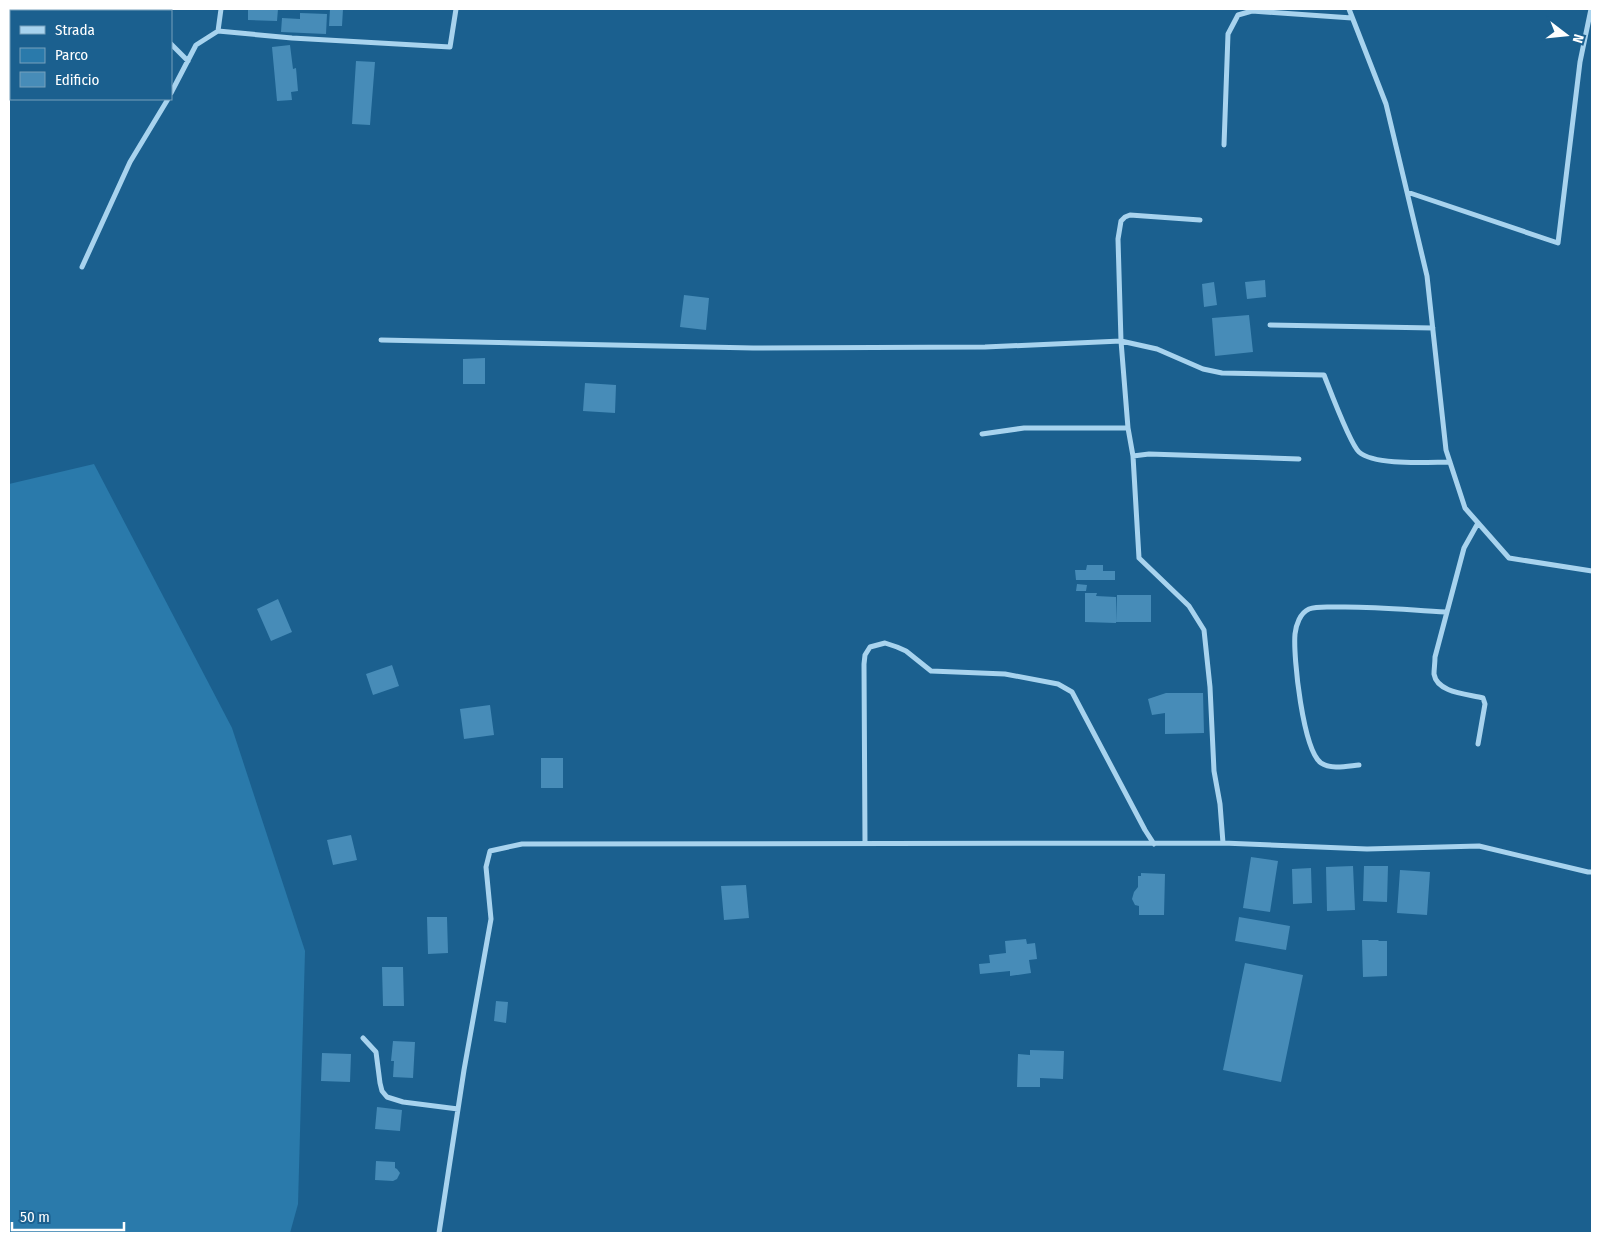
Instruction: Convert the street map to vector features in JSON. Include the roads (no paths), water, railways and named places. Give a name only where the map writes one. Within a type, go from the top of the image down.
[{"type":"street","points":[[218,31],[221,9]]},
{"type":"street","points":[[172,91],[196,45],[218,31],[292,38],[450,47],[456,9]]},
{"type":"street","points":[[1349,9],[1386,104],[1427,276],[1446,450],[1465,508],[1509,558],[1592,571]]},
{"type":"street","points":[[1407,192],[1558,243],[1580,62],[1592,9]]},
{"type":"street","points":[[1224,145],[1228,34],[1238,15],[1252,11],[1352,18]]},
{"type":"street","points":[[172,45],[188,61]]},
{"type":"street","points":[[82,267],[130,162],[167,100]]},
{"type":"street","points":[[1200,220],[1130,215],[1121,221],[1118,240],[1121,340],[1128,428],[1133,456],[1139,558],[1189,606],[1204,630],[1210,687],[1214,771],[1220,804],[1223,843]]},
{"type":"street","points":[[1270,325],[1433,328]]},
{"type":"street","points":[[381,340],[753,348],[985,347],[1121,340],[1157,349],[1203,369],[1222,372],[1324,375],[1358,452],[1371,460],[1450,462]]},
{"type":"street","points":[[982,434],[1024,428],[1128,428]]},
{"type":"street","points":[[1133,456],[1149,454],[1299,458]]},
{"type":"street","points":[[1478,523],[1464,548],[1435,658],[1434,675],[1445,688],[1483,698],[1486,704],[1478,744]]},
{"type":"street","points":[[1359,765],[1332,767],[1321,763],[1316,756],[1304,726],[1298,688],[1295,649],[1295,633],[1300,616],[1308,610],[1318,607],[1352,606],[1446,612]]},
{"type":"street","points":[[865,843],[864,664],[865,655],[870,647],[885,643],[906,651],[931,671],[1005,674],[1058,684],[1072,692],[1154,844]]},
{"type":"street","points":[[439,1233],[458,1109],[491,919],[486,867],[490,851],[522,844],[1223,843],[1367,849],[1479,846],[1592,872]]},
{"type":"street","points":[[364,1038],[376,1052],[380,1083],[382,1091],[387,1097],[403,1102],[458,1109]]}]
